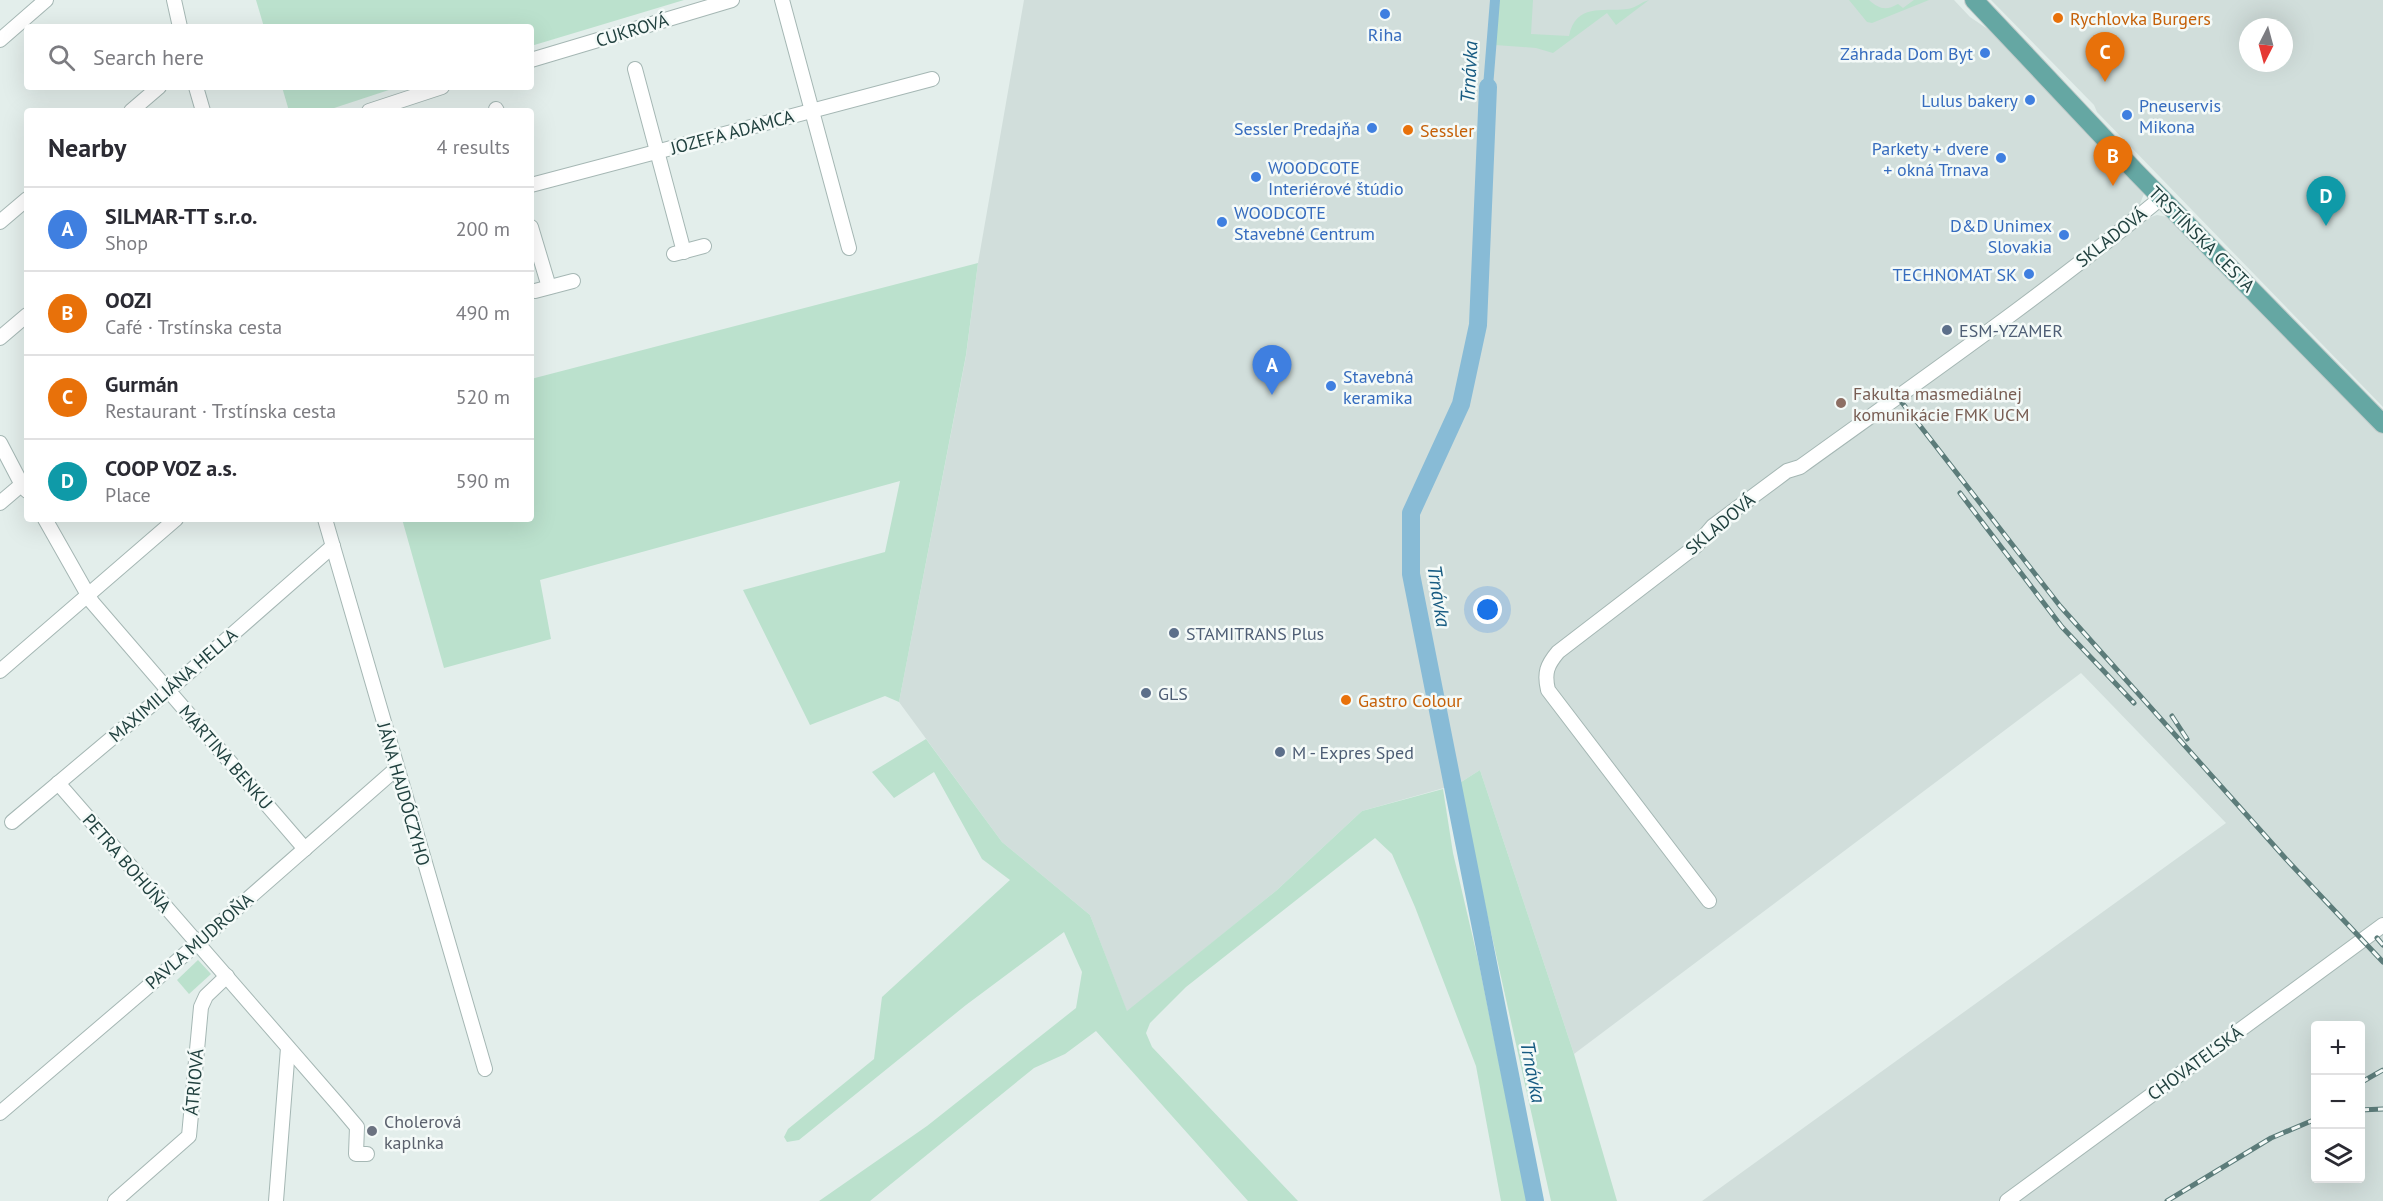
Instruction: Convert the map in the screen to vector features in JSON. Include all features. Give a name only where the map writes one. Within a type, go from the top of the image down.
[{"type":"main road","name":"TRSTÍNSKA CESTA","points":[[1974,0],[2161,198],[2383,424]]},
{"type":"street","points":[[0,40],[46,0]]},
{"type":"street","points":[[174,0],[179,24]]},
{"type":"street","name":"CUKROVÁ","points":[[534,59],[732,0]]},
{"type":"street","points":[[782,0],[849,248]]},
{"type":"street","points":[[635,69],[657,152],[679,253],[704,246]]},
{"type":"street","name":"JOZEFA ADAMCA","points":[[534,184],[932,79]]},
{"type":"street","points":[[134,108],[156,90]]},
{"type":"street","points":[[197,90],[202,108]]},
{"type":"street","points":[[378,108],[433,90]]},
{"type":"street","name":"SKLADOVÁ","points":[[1709,901],[1548,690],[1545,676],[1549,663],[1558,652],[1696,546],[1713,526],[1787,471],[1800,467],[1887,404],[2073,267],[2161,198]]},
{"type":"street","points":[[0,222],[24,202]]},
{"type":"street","points":[[534,244],[542,289],[573,281]]},
{"type":"street","points":[[0,338],[24,318]]},
{"type":"street","points":[[0,442],[24,483]]},
{"type":"street","points":[[0,503],[24,486]]},
{"type":"street","name":"MARTINA BENKU","points":[[47,522],[88,596],[305,849]]},
{"type":"street","points":[[0,671],[173,522]]},
{"type":"street","name":"JÁNA HAJDÓCZYHO","points":[[326,522],[485,1069]]},
{"type":"street","name":"MAXIMILIÁNA HELLA","points":[[12,822],[333,546]]},
{"type":"street","name":"PAVLA MUDROŇA","points":[[0,1113],[397,768]]},
{"type":"street","name":"PETRA BOHÚŇA","points":[[58,783],[197,942]]},
{"type":"street","name":"CHOVATEĽSKÁ","points":[[2007,1201],[2383,924]]},
{"type":"street","points":[[197,942],[357,1127],[356,1154],[367,1154]]},
{"type":"street","name":"ÁTRIOVÁ","points":[[115,1201],[189,1136],[201,1007],[206,996],[227,976]]},
{"type":"street","points":[[276,1201],[288,1048]]},
{"type":"shaded area","points":[[1024,0],[1491,0],[1489,46],[1495,46],[1498,0],[1954,0],[1970,17],[2001,38],[2145,191],[2140,204],[2151,217],[2157,215],[2172,218],[2383,432],[2383,1201],[1702,1201],[2226,823],[2081,673],[1574,1054],[1480,770],[1458,784],[1362,811],[1277,890],[1127,1012],[1090,915],[1002,842],[899,702],[966,356],[978,263]]},
{"type":"shaded area","points":[[1991,0],[2383,0],[2383,407],[2097,112],[2094,105]]},
{"type":"green space","points":[[256,0],[684,0],[534,45],[534,24],[263,24]]},
{"type":"green space","points":[[1498,0],[1533,0],[1531,34],[1569,36],[1572,25],[1584,14],[1591,11],[1630,8],[1649,0],[1616,25],[1607,13],[1553,53],[1536,48],[1495,45]]},
{"type":"green space","points":[[1849,0],[1869,0],[1879,7],[1886,8],[1898,4],[1903,8],[1914,0],[1929,0],[1872,23],[1867,22]]},
{"type":"green space","points":[[283,90],[389,90],[334,108],[288,108]]},
{"type":"green space","points":[[978,263],[966,355],[899,702],[885,696],[810,725],[743,590],[885,552],[900,481],[540,580],[551,639],[444,668],[403,522],[534,522],[534,378]]},
{"type":"green space","points":[[926,739],[1002,842],[1090,915],[1127,1011],[1277,890],[1362,811],[1443,789],[1453,853],[1479,964],[1527,1201],[1501,1201],[1476,1066],[1415,907],[1392,854],[1375,838],[1186,987],[1150,1023],[1146,1033],[1152,1047],[1298,1201],[1248,1201],[1096,1031],[1065,1054],[1034,1068],[870,1201],[819,1201],[927,1126],[1076,1008],[1082,972],[1064,932],[966,1005],[799,1140],[787,1142],[784,1137],[788,1129],[874,1059],[882,997],[1010,880],[982,859],[934,772],[894,798],[872,772]]},
{"type":"green space","points":[[1480,770],[1574,1054],[1617,1201],[1551,1201],[1458,784]]},
{"type":"green space","points":[[198,960],[211,974],[189,994],[177,980]]},
{"type":"waterway","name":"Trnávka","points":[[1488,87],[1495,0]]},
{"type":"waterway","name":"Trnávka","points":[[1488,87],[1478,325],[1461,404],[1411,513],[1411,574],[1535,1201]]},
{"type":"railway","points":[[1893,391],[2060,606],[2286,859],[2383,962]]},
{"type":"railway","points":[[1960,493],[2062,627],[2134,703]]},
{"type":"railway","points":[[2172,716],[2187,739]]},
{"type":"railway","points":[[2377,938],[2383,945]]},
{"type":"railway","points":[[2365,1080],[2383,1070]]},
{"type":"railway","points":[[2365,1110],[2383,1109]]},
{"type":"railway","points":[[2167,1201],[2271,1138],[2311,1121]]},
{"type":"place","name":"Riha","points":[[1385,14]]},
{"type":"place","name":"Rychlovka Burgers","points":[[2058,18]]},
{"type":"place","name":"Záhrada Dom Byt","points":[[1985,53]]},
{"type":"place","name":"Gurmán","points":[[2105,82]]},
{"type":"place","name":"Lulus bakery","points":[[2030,100]]},
{"type":"place","name":"Pneuservis Mikona","points":[[2127,115]]},
{"type":"place","name":"Sessler Predajňa","points":[[1372,128]]},
{"type":"place","name":"Sessler","points":[[1408,130]]},
{"type":"place","name":"Parkety + dvere + okná Trnava","points":[[2001,158]]},
{"type":"place","name":"WOODCOTE Interiérové štúdio","points":[[1256,177]]},
{"type":"place","name":"OOZI","points":[[2113,186]]},
{"type":"place","name":"WOODCOTE Stavebné Centrum","points":[[1222,222]]},
{"type":"place","name":"COOP VOZ a.s.","points":[[2326,226]]},
{"type":"place","name":"D&D Unimex Slovakia","points":[[2064,235]]},
{"type":"place","name":"TECHNOMAT SK","points":[[2029,274]]},
{"type":"place","name":"ESM-YZAMER","points":[[1947,330]]},
{"type":"place","name":"Stavebná keramika","points":[[1331,386]]},
{"type":"place","name":"SILMAR-TT s.r.o.","points":[[1272,395]]},
{"type":"place","name":"Fakulta masmediálnej komunikácie FMK UCM","points":[[1841,403]]},
{"type":"place","name":"STAMITRANS Plus","points":[[1174,633]]},
{"type":"place","name":"GLS","points":[[1146,693]]},
{"type":"place","name":"Gastro Colour","points":[[1346,700]]},
{"type":"place","name":"M - Expres Sped","points":[[1280,752]]},
{"type":"place","name":"Cholerová kaplnka","points":[[372,1131]]}]
